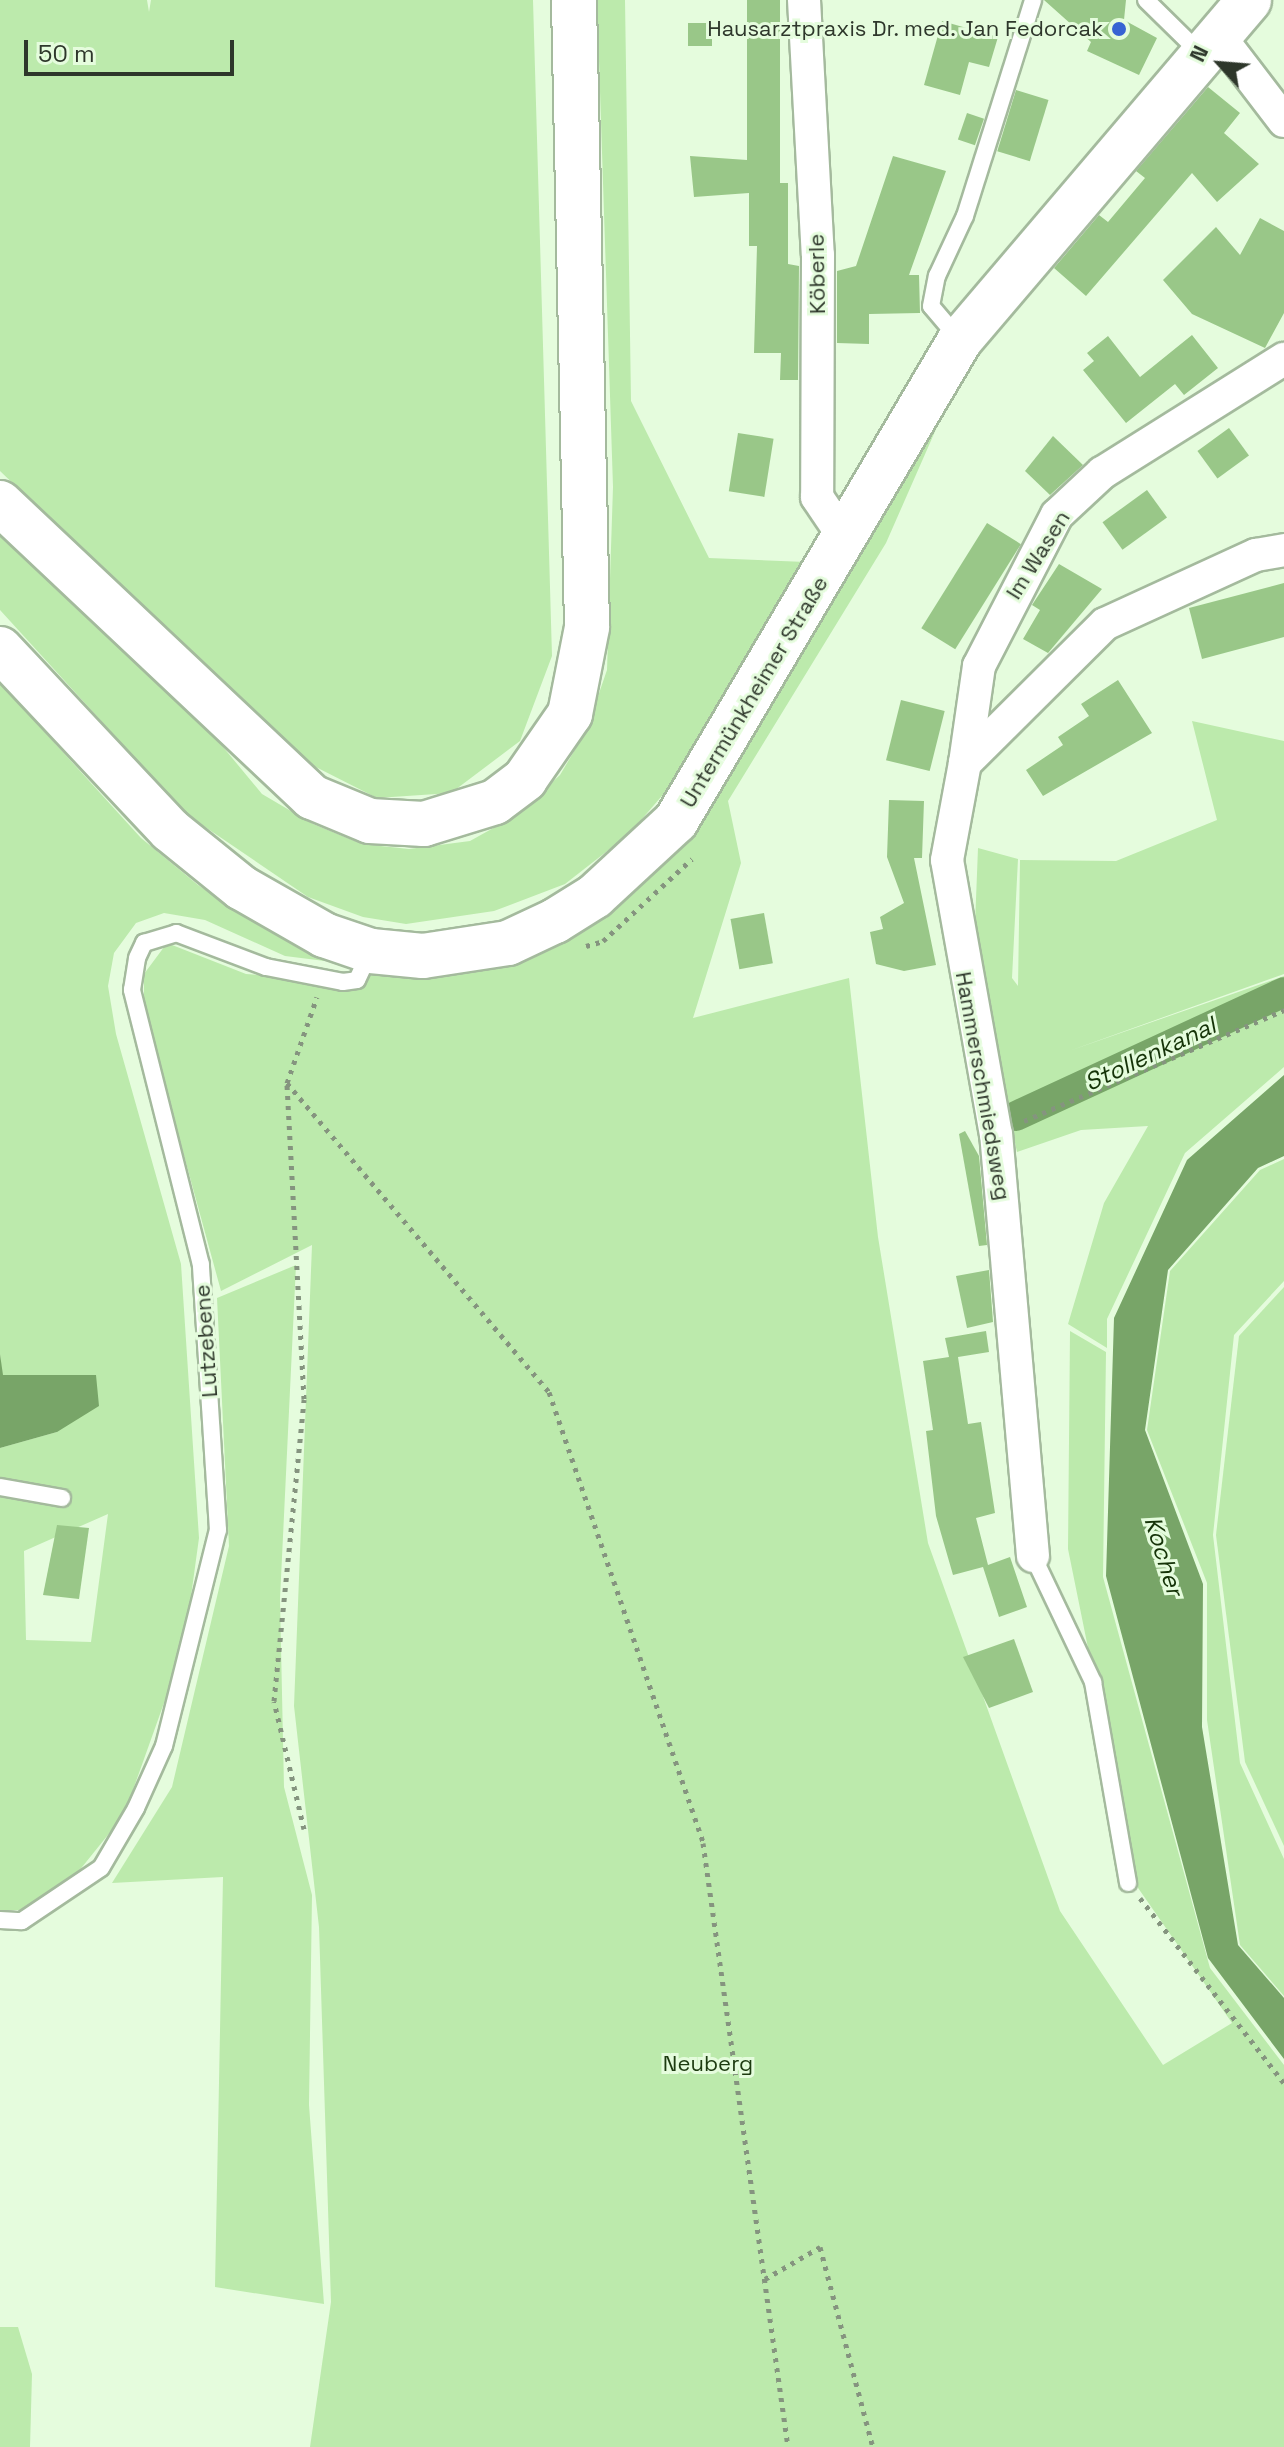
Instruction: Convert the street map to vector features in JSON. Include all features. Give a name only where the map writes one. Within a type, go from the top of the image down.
[{"type":"main road","points":[[0,503],[277,766],[342,813],[424,824],[495,802],[525,779],[570,714],[587,627],[574,0]]},
{"type":"main road","name":"Untermünkheimer Straße","points":[[0,649],[170,830],[242,888],[324,935],[371,951],[423,956],[508,943],[555,921],[636,861],[676,821],[721,755],[960,340],[1208,42],[1249,0]]},
{"type":"street","name":"Köberle","points":[[804,0],[818,255],[817,497],[846,540]]},
{"type":"street","points":[[1208,42],[1284,121]]},
{"type":"street","name":"Im Wasen","points":[[965,763],[979,666],[1057,515],[1102,473],[1284,359]]},
{"type":"street","points":[[965,763],[1105,624],[1256,555],[1284,550]]},
{"type":"street","name":"Hammerschmiedsweg","points":[[965,763],[947,860],[996,1135],[1033,1556]]},
{"type":"lane","points":[[960,340],[931,306],[937,276],[965,216],[1033,0]]},
{"type":"lane","points":[[1146,0],[1208,42]]},
{"type":"lane","name":"Lutzebene","points":[[0,1920],[22,1921],[101,1868],[136,1808],[164,1746],[218,1530],[201,1265],[132,990],[137,958],[144,943],[176,933],[323,981],[357,980],[371,951]]},
{"type":"lane","points":[[0,1487],[62,1498]]},
{"type":"lane","name":"Hammerschmiedsweg","points":[[1033,1556],[1093,1682],[1128,1883]]},
{"type":"path","points":[[304,1829],[274,1701],[304,1399],[287,1083],[323,981]]},
{"type":"path","points":[[996,1135],[1284,1010]]},
{"type":"path","points":[[287,1083],[549,1392],[703,1843],[788,2447]]},
{"type":"path","points":[[1128,1883],[1284,2083]]},
{"type":"path","points":[[765,2279],[820,2247],[873,2447]]},
{"type":"green space","points":[[0,0],[147,0],[149,12],[151,0],[533,0],[552,656],[520,741],[451,793],[377,798],[300,759],[0,471]]},
{"type":"green space","points":[[597,0],[625,0],[631,401],[709,558],[806,562],[692,761],[629,834],[565,884],[494,911],[406,924],[363,917],[308,897],[186,814],[0,610],[0,526],[199,718],[262,794],[313,824],[362,844],[409,849],[470,841],[517,815],[560,775],[586,731],[607,670],[613,487]]},
{"type":"green space","name":"Neuberg","points":[[944,411],[886,543],[728,801],[741,863],[693,1018],[849,978],[878,1237],[928,1543],[1060,1911],[1163,2065],[1232,2023],[1136,1885],[1068,1549],[1070,1331],[1106,1352],[1103,1577],[1210,1968],[1284,2065],[1284,2447],[310,2447],[331,2302],[319,1927],[294,1706],[312,1245],[221,1291],[144,1009],[144,974],[167,943],[246,974],[351,983],[355,973],[432,976],[653,871],[723,785]]},
{"type":"green space","points":[[0,683],[141,838],[198,885],[251,920],[357,965],[285,956],[205,920],[164,913],[136,923],[114,953],[108,986],[116,1034],[181,1264],[199,1538],[184,1647],[124,1815],[70,1882],[21,1910],[0,1910],[0,1448],[57,1432],[35,1377],[2,1375]],"holes":[[[108,1514],[91,1642],[26,1640],[24,1551]]]},
{"type":"green space","points":[[1192,721],[1284,741],[1284,974],[1069,1051],[1284,976],[1284,1067],[1185,1153],[1107,1319],[1107,1348],[1068,1324],[1104,1203],[1148,1126],[1081,1130],[1017,1152],[974,950],[978,848],[1018,859],[1012,978],[1018,986],[1020,860],[1116,861],[1217,820]]},
{"type":"green space","points":[[1284,1159],[1284,1281],[1234,1335],[1213,1535],[1240,1763],[1284,1859],[1284,1996],[1240,1945],[1207,1720],[1207,1583],[1147,1430],[1170,1271],[1260,1170]]},
{"type":"green space","points":[[296,1265],[280,1599],[284,1787],[312,1895],[309,2105],[324,2304],[215,2287],[223,1877],[112,1883],[172,1787],[229,1546],[217,1298]]},
{"type":"green space","points":[[1284,1287],[1284,1846],[1245,1762],[1216,1535],[1239,1336]]},
{"type":"green space","points":[[0,2327],[18,2327],[32,2374],[30,2447],[0,2447]]},
{"type":"water","name":"Kocher","points":[[1284,1075],[1284,1156],[1258,1168],[1168,1270],[1145,1430],[1203,1584],[1202,1727],[1238,1945],[1284,1998],[1284,2059],[1208,1958],[1106,1576],[1114,1318],[1187,1160]]},
{"type":"water","points":[[0,1354],[3,1375],[96,1375],[99,1406],[57,1432],[0,1448]]},
{"type":"building","points":[[747,0],[780,0],[780,183],[788,183],[788,264],[799,266],[798,380],[780,380],[781,353],[754,353],[757,246],[749,246],[749,193],[694,197],[690,156],[747,160]]},
{"type":"building","name":"Hausarztpraxis Dr. med. Jan Fedorcak","points":[[1044,0],[1126,0],[1124,20],[1157,38],[1139,75],[1087,51],[1091,42]]},
{"type":"building","points":[[942,21],[998,37],[989,67],[969,62],[960,95],[924,85]]},
{"type":"building","points":[[688,23],[712,23],[712,46],[688,46]]},
{"type":"building","points":[[1208,87],[1240,113],[1224,133],[1259,164],[1217,202],[1192,173],[1086,296],[1054,268],[1099,215],[1108,222],[1145,178],[1136,171]]},
{"type":"building","points":[[1016,90],[1049,100],[1030,161],[997,151]]},
{"type":"building","points":[[967,113],[984,119],[975,145],[958,139]]},
{"type":"building","points":[[893,156],[946,171],[909,275],[919,275],[920,313],[869,314],[869,344],[837,343],[837,271],[856,266]]},
{"type":"building","points":[[1260,218],[1284,231],[1284,313],[1265,348],[1192,314],[1163,280],[1216,227],[1240,255]]},
{"type":"building","points":[[1192,335],[1218,368],[1184,395],[1175,384],[1126,423],[1083,370],[1094,361],[1087,353],[1108,336],[1140,377]]},
{"type":"building","points":[[1229,428],[1249,456],[1217,478],[1197,451]]},
{"type":"building","points":[[738,433],[774,439],[764,497],[729,491]]},
{"type":"building","points":[[1053,436],[1083,465],[1050,495],[1025,471]]},
{"type":"building","points":[[1147,490],[1167,518],[1122,550],[1103,522]]},
{"type":"building","points":[[987,523],[1021,544],[955,649],[921,628]]},
{"type":"building","points":[[1059,564],[1102,589],[1048,653],[1023,639],[1040,610],[1032,605]]},
{"type":"building","points":[[1284,583],[1284,637],[1202,659],[1189,608]]},
{"type":"building","points":[[1118,680],[1152,733],[1043,796],[1026,770],[1063,745],[1058,737],[1089,716],[1081,704]]},
{"type":"building","points":[[901,700],[945,711],[930,771],[886,760]]},
{"type":"building","points":[[889,800],[924,801],[922,858],[914,858],[936,965],[904,971],[876,964],[870,932],[883,929],[880,917],[904,903],[887,857]]},
{"type":"building","points":[[764,913],[773,963],[739,969],[731,919]]},
{"type":"building","points":[[965,1131],[979,1156],[987,1245],[979,1246],[959,1134]]},
{"type":"building","points":[[989,1270],[993,1322],[967,1328],[956,1276]]},
{"type":"building","points":[[986,1331],[989,1352],[958,1357],[968,1424],[981,1422],[995,1513],[976,1518],[988,1565],[1010,1557],[1027,1607],[999,1617],[983,1567],[953,1575],[936,1516],[926,1431],[933,1430],[923,1361],[949,1357],[945,1338]]},
{"type":"building","points":[[57,1525],[89,1528],[79,1599],[43,1595]]},
{"type":"building","points":[[1014,1639],[1033,1692],[989,1708],[963,1657]]},
{"type":"waterway","name":"Stollenkanal","points":[[1016,1116],[1284,992]]},
{"type":"place","name":"Hausarztpraxis Dr. med. Jan Fedorcak","points":[[1119,29]]}]
